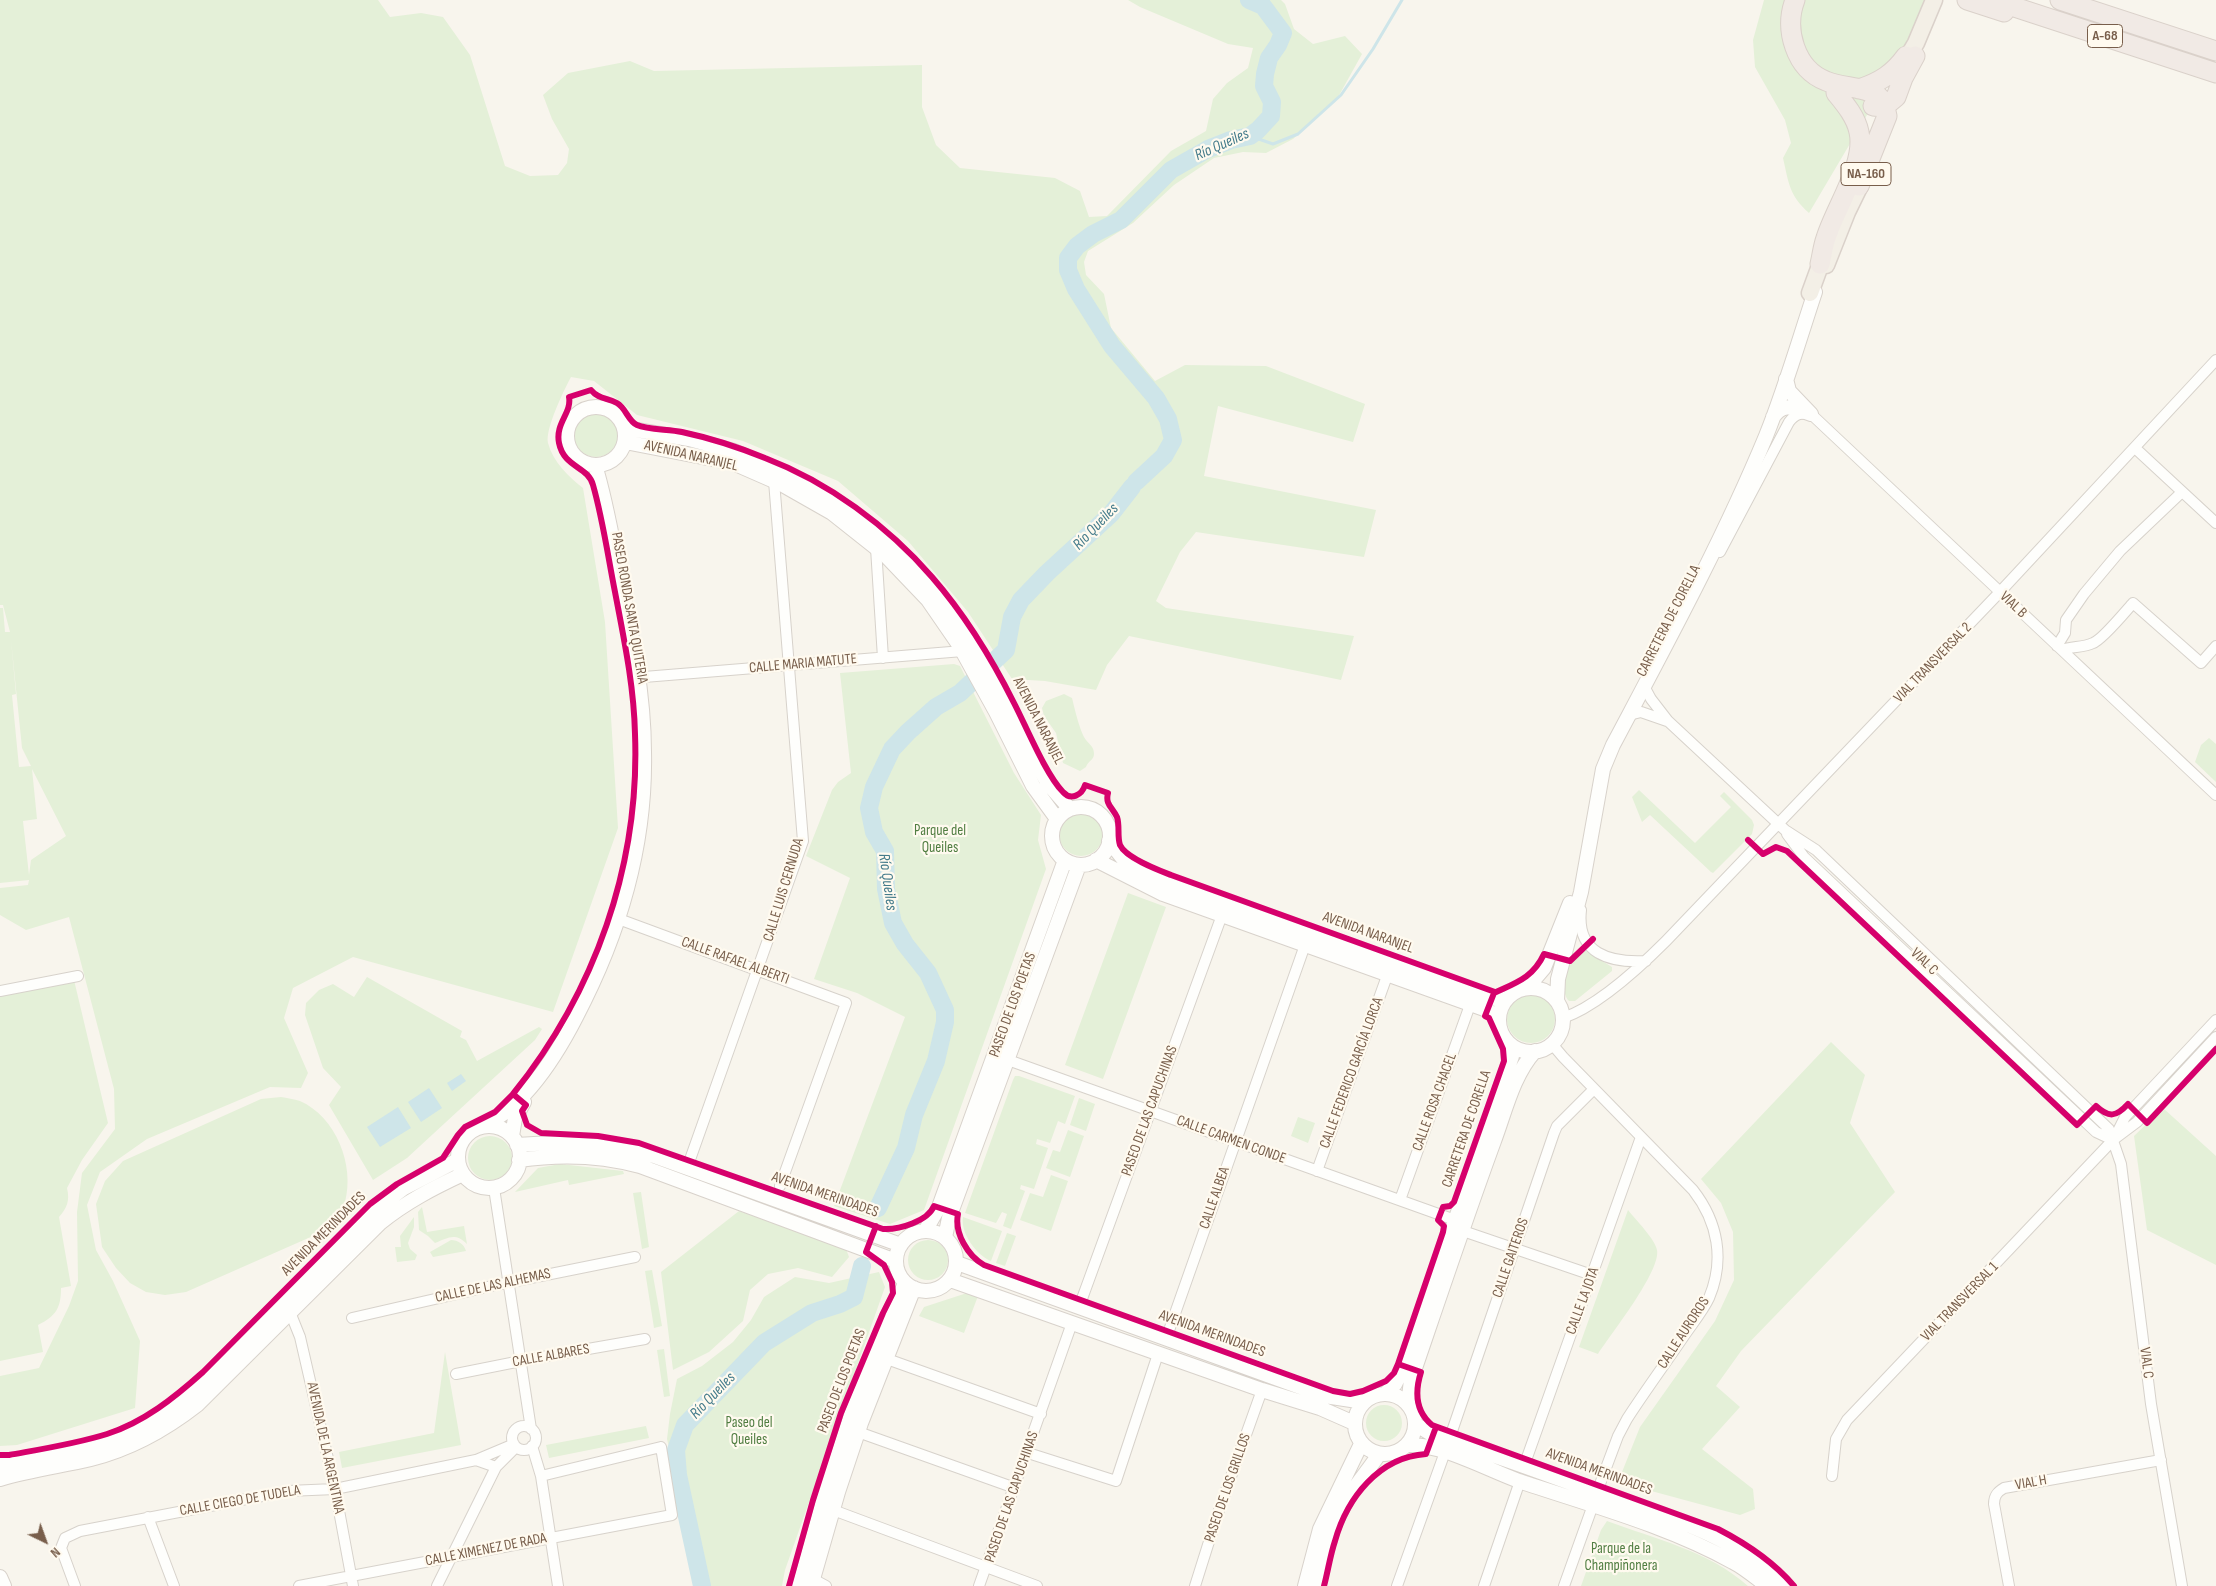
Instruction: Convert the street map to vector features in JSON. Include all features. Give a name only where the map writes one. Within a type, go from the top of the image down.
[{"type":"highway","points":[[1787,0],[1784,28],[1787,45],[1793,61],[1809,79],[1836,93],[1877,108],[1884,107],[1896,97],[1915,49]]},
{"type":"highway","points":[[1795,0],[1791,13],[1792,44],[1805,65],[1824,81],[1859,89],[1878,96],[1884,107],[1887,116],[1859,186]]},
{"type":"highway","points":[[1967,0],[2046,26],[2112,38]]},
{"type":"highway","name":"A-68","points":[[1994,0],[2216,73]]},
{"type":"highway","name":"A-68","points":[[2060,0],[2216,51]]},
{"type":"highway","points":[[2107,0],[2114,7],[2216,40]]},
{"type":"highway","points":[[1859,89],[1885,78],[1897,69],[1915,49]]},
{"type":"highway","points":[[1820,264],[1825,240],[1856,166],[1859,152],[1860,134],[1856,122],[1836,93]]},
{"type":"main road","name":"NA-160","points":[[1813,293],[1847,212],[1874,160],[1896,109],[1915,49],[1932,5]]},
{"type":"main road","name":"NA-160","points":[[1813,293],[1820,264],[1884,107]]},
{"type":"main road","name":"CARRETERA DE CORELLA","points":[[1557,1001],[1556,990],[1581,892],[1603,769],[1725,529],[1773,417],[1813,293]]},
{"type":"main road","name":"CARRETERA DE CORELLA","points":[[1527,988],[1544,968],[1569,910],[1593,776],[1608,738],[1688,586],[1737,484],[1781,380],[1813,293]]},
{"type":"main road","points":[[1786,379],[1789,391],[1811,414]]},
{"type":"main road","points":[[592,406],[606,408],[618,415],[625,435],[621,452],[614,460],[599,465],[585,463],[576,457],[569,446],[567,434],[570,422],[579,412],[592,406]]},
{"type":"main road","points":[[1773,417],[1781,408],[1785,407],[1811,414]]},
{"type":"main road","name":"AVENIDA NARANJEL","points":[[625,435],[732,463],[774,481],[832,513],[876,548],[928,600],[993,692],[1048,784],[1070,809]]},
{"type":"main road","name":"AVENIDA NARANJEL","points":[[625,435],[688,439],[734,451],[786,474],[839,504],[893,546],[937,592],[971,638],[1033,786],[1057,819]]},
{"type":"main road","points":[[1727,540],[1726,536],[1753,476],[1761,447]]},
{"type":"main road","name":"PASEO RONDA SANTA QUITERIA","points":[[515,1140],[515,1118],[562,1051],[592,998],[624,921],[642,844],[647,795],[648,725],[644,677],[599,465]]},
{"type":"main road","name":"PASEO RONDA SANTA QUITERIA","points":[[485,1125],[501,1118],[522,1098],[559,1047],[579,1012],[595,981],[615,932],[627,891],[639,832],[644,753],[638,672],[599,465]]},
{"type":"main road","points":[[1087,808],[1097,812],[1105,820],[1109,830],[1109,841],[1107,849],[1096,860],[1079,865],[1065,860],[1053,846],[1052,837],[1057,819],[1070,809],[1087,808]]},
{"type":"main road","name":"AVENIDA NARANJEL","points":[[1109,841],[1124,860],[1170,882],[1494,999],[1507,998]]},
{"type":"main road","name":"PASEO DE LOS POETAS","points":[[925,1231],[939,1207],[1065,860]]},
{"type":"main road","points":[[1096,860],[1163,894],[1499,1017]]},
{"type":"main road","name":"PASEO DE LOS POETAS","points":[[945,1237],[949,1218],[1079,865]]},
{"type":"main road","points":[[1527,988],[1541,990],[1557,1001],[1563,1018],[1561,1030],[1552,1044],[1544,1049],[1527,1052],[1510,1044],[1500,1030],[1499,1017],[1501,1007],[1507,998],[1517,991],[1527,988]]},
{"type":"main road","name":"CARRETERA DE CORELLA","points":[[1408,1405],[1411,1380],[1512,1056],[1510,1044]]},
{"type":"main road","name":"CARRETERA DE CORELLA","points":[[1385,1394],[1396,1384],[1402,1372],[1511,1095],[1524,1065],[1535,1051]]},
{"type":"main road","points":[[485,1125],[500,1127],[515,1140],[519,1160],[517,1170],[512,1178],[504,1184],[494,1188],[477,1186],[463,1174],[458,1160],[458,1151],[468,1134],[476,1128],[485,1125]]},
{"type":"main road","name":"AVENIDA MERINDADES","points":[[515,1140],[585,1143],[620,1147],[688,1168],[901,1245]]},
{"type":"main road","points":[[519,1160],[540,1157],[577,1156],[627,1162],[661,1172],[896,1261]]},
{"type":"main road","name":"AVENIDA MERINDADES","points":[[0,1465],[103,1443],[153,1421],[178,1405],[203,1383],[375,1210],[404,1188],[458,1160]]},
{"type":"main road","name":"AVENIDA MERINDADES","points":[[0,1479],[93,1458],[151,1437],[197,1405],[384,1220],[403,1205],[432,1188],[463,1174]]},
{"type":"main road","points":[[925,1231],[936,1232],[945,1237],[952,1244],[956,1253],[956,1263],[950,1280],[934,1290],[923,1291],[909,1286],[900,1276],[896,1261],[901,1245],[907,1238],[925,1231]]},
{"type":"main road","name":"AVENIDA MERINDADES","points":[[956,1263],[1325,1396],[1364,1402]]},
{"type":"main road","points":[[950,1280],[1262,1390],[1320,1408],[1354,1423]]},
{"type":"main road","points":[[812,1582],[858,1432],[887,1359],[909,1286]]},
{"type":"main road","name":"PASEO DE LOS POETAS","points":[[799,1586],[826,1490],[852,1412],[909,1286]]},
{"type":"main road","points":[[1385,1394],[1398,1397],[1408,1405],[1412,1411],[1415,1424],[1413,1436],[1407,1445],[1399,1451],[1379,1454],[1369,1451],[1361,1444],[1356,1434],[1354,1423],[1359,1408],[1364,1402],[1374,1396],[1385,1394]]},
{"type":"main road","name":"AVENIDA MERINDADES","points":[[1415,1424],[1446,1446],[1520,1481],[1662,1515],[1727,1542],[1772,1573],[1783,1586]]},
{"type":"main road","points":[[1305,1586],[1320,1529],[1361,1444]]},
{"type":"main road","name":"AVENIDA MERINDADES","points":[[1407,1445],[1446,1446],[1524,1466],[1734,1562],[1767,1586]]},
{"type":"main road","points":[[1316,1586],[1328,1540],[1337,1517],[1353,1490],[1379,1454]]},
{"type":"main road","points":[[0,1577],[4,1586]]},
{"type":"street","name":"VIAL TRANSVERSAL 2","points":[[1563,1018],[1581,1010],[1646,961],[1782,827],[2216,360]]},
{"type":"street","name":"CARRETERA DE CORELLA","points":[[1676,627],[1692,605],[1789,422],[1793,416],[1800,413],[1811,414]]},
{"type":"street","name":"VIAL B","points":[[1811,414],[1999,593],[2216,795]]},
{"type":"street","points":[[2134,448],[2216,523]]},
{"type":"street","name":"CALLE LUIS CERNUDA","points":[[688,1168],[803,841],[787,666],[774,481]]},
{"type":"street","points":[[2182,492],[2120,551],[2084,594],[2066,620],[2065,633],[2059,648],[2096,643],[2133,603],[2201,663],[2216,646]]},
{"type":"street","points":[[876,548],[883,658]]},
{"type":"street","name":"CALLE MARIA MATUTE","points":[[644,677],[963,651]]},
{"type":"street","name":"VIAL C","points":[[1644,686],[1651,699],[1668,721],[1782,827],[1810,864],[2096,1132],[2113,1140],[2122,1164],[2151,1404],[2182,1586]]},
{"type":"street","points":[[1629,715],[1640,712],[1668,721]]},
{"type":"street","points":[[1581,892],[1582,932],[1592,948],[1599,954],[1618,961],[1646,961]]},
{"type":"street","name":"PASEO DE LAS CAPUCHINAS","points":[[1079,1307],[1222,915]]},
{"type":"street","name":"CALLE RAFAEL ALBERTI","points":[[624,921],[846,1003],[780,1186]]},
{"type":"street","name":"CALLE ALBEA","points":[[1166,1339],[1305,945]]},
{"type":"street","points":[[0,991],[78,976]]},
{"type":"street","name":"CALLE FEDERICO GARCÍA LORCA","points":[[1317,1171],[1387,976]]},
{"type":"street","name":"CALLE ROSA CHACEL","points":[[1400,1200],[1470,1005]]},
{"type":"street","name":"VIAL TRANSVERSAL 1","points":[[2113,1140],[2125,1117],[2216,1020]]},
{"type":"street","name":"VIAL TRANSVERSAL 1","points":[[1832,1476],[1836,1439],[1847,1420],[2113,1140],[2137,1122],[2216,1038]]},
{"type":"street","name":"CALLE AUROROS","points":[[1552,1044],[1705,1205],[1716,1232],[1719,1255],[1717,1274],[1708,1299],[1627,1419],[1618,1436],[1564,1586]]},
{"type":"street","name":"CALLE CARMEN CONDE","points":[[1008,1060],[1400,1200],[1515,1249],[1592,1275]]},
{"type":"street","name":"CALLE GAITEROS","points":[[1397,1586],[1554,1133],[1557,1126],[1594,1089]]},
{"type":"street","name":"CALLE LA JOTA","points":[[1524,1466],[1641,1137]]},
{"type":"street","points":[[494,1188],[531,1429],[536,1437],[532,1446],[525,1450],[515,1446],[512,1439],[516,1429],[526,1427],[531,1429]]},
{"type":"street","name":"CALLE DE LAS ALHEMAS","points":[[352,1318],[635,1257]]},
{"type":"street","name":"AVENIDA DE LA ARGENTINA","points":[[290,1312],[300,1337],[334,1489],[352,1581]]},
{"type":"street","name":"PASEO DE LAS CAPUCHINAS","points":[[979,1586],[1028,1453],[1072,1323]]},
{"type":"street","name":"CALLE ALBARES","points":[[456,1374],[645,1339]]},
{"type":"street","points":[[1028,1453],[1116,1481],[1158,1354]]},
{"type":"street","points":[[887,1359],[1041,1414]]},
{"type":"street","name":"PASEO DE LOS GRILLOS","points":[[1195,1586],[1218,1513],[1262,1390]]},
{"type":"street","points":[[858,1432],[1015,1488]]},
{"type":"street","points":[[437,1586],[496,1467],[515,1446]]},
{"type":"street","name":"CALLE CIEGO DE TUDELA","points":[[75,1586],[61,1548],[65,1538],[80,1531],[288,1491],[334,1489],[476,1460],[515,1446]]},
{"type":"street","points":[[532,1446],[540,1476],[558,1586]]},
{"type":"street","name":"CALLE XIMENEZ DE RADA","points":[[299,1586],[352,1581],[451,1557],[672,1515],[661,1446],[540,1476]]},
{"type":"street","points":[[476,1460],[496,1467]]},
{"type":"street","name":"VIAL H","points":[[2009,1586],[1994,1504],[1999,1490],[2161,1460]]},
{"type":"street","points":[[1484,1586],[1520,1481]]},
{"type":"street","points":[[833,1510],[1037,1586]]},
{"type":"street","points":[[148,1518],[174,1586]]},
{"type":"street","points":[[812,1582],[826,1586]]},
{"type":"green space","points":[[0,0],[378,0],[390,17],[421,13],[443,17],[470,55],[505,166],[530,176],[558,175],[567,163],[569,149],[552,119],[543,95],[568,73],[630,61],[654,71],[922,65],[922,107],[936,145],[960,168],[1055,178],[1080,191],[1089,217],[1107,216],[1171,151],[1206,131],[1213,99],[1227,83],[1248,68],[1253,48],[1228,44],[1140,7],[1128,0],[1281,0],[1285,4],[1294,29],[1313,44],[1345,36],[1362,54],[1337,99],[1293,139],[1266,153],[1243,152],[1214,158],[1174,185],[1133,223],[1088,251],[1084,262],[1086,275],[1104,294],[1111,328],[1155,381],[1185,365],[1266,366],[1365,404],[1353,442],[1218,406],[1204,476],[1376,510],[1364,557],[1196,532],[1180,552],[1156,601],[1166,608],[1354,636],[1341,680],[1129,636],[1107,665],[1096,690],[1045,681],[1012,679],[968,612],[908,541],[838,481],[743,441],[637,415],[594,381],[571,377],[552,419],[548,443],[558,463],[583,488],[605,622],[618,828],[553,1012],[353,957],[293,988],[284,1018],[308,1073],[301,1088],[270,1087],[147,1139],[100,1172],[87,1205],[96,1250],[113,1281],[140,1341],[135,1408],[17,1445],[0,1446],[0,1376],[39,1368],[69,1306],[78,1281],[77,1212],[82,1173],[115,1129],[114,1089],[69,917],[26,930],[0,915],[0,888],[28,885],[29,880],[0,883],[0,608],[3,608],[5,632],[10,632],[3,605],[0,605]],"holes":[[[11,640],[22,748],[31,766],[19,767],[12,695],[16,694]],[[32,769],[66,836],[31,860],[29,875],[23,821],[37,819]]]},
{"type":"green space","points":[[1764,0],[1935,0],[1809,213],[1797,200],[1789,182],[1783,158],[1791,143],[1785,120],[1755,67],[1753,40]]},
{"type":"green space","points":[[596,413],[608,417],[614,423],[618,435],[614,447],[608,453],[596,457],[584,453],[578,447],[574,435],[578,423],[584,417]]},
{"type":"green space","name":"Parque del Queiles","points":[[954,664],[960,666],[1014,773],[1041,815],[1038,840],[1046,869],[924,1210],[890,1224],[834,1206],[905,1017],[857,993],[814,979],[850,878],[806,856],[832,790],[838,782],[851,773],[840,673]]},
{"type":"green space","points":[[1064,694],[1072,698],[1082,732],[1094,752],[1093,758],[1080,771],[1063,763],[1056,733],[1044,716],[1042,708],[1046,701]]},
{"type":"green space","points":[[2209,738],[2216,744],[2216,782],[2195,762],[2201,745]]},
{"type":"green space","points":[[1639,790],[1695,843],[1731,807],[1720,796],[1724,792],[1752,820],[1754,825],[1752,834],[1713,873],[1650,815],[1642,822],[1632,797]]},
{"type":"green space","points":[[1085,812],[1097,818],[1102,825],[1102,843],[1097,850],[1090,855],[1077,856],[1069,853],[1062,846],[1059,830],[1062,822],[1069,815]]},
{"type":"green space","points":[[1128,893],[1166,907],[1103,1079],[1065,1065]]},
{"type":"green space","points":[[1584,950],[1612,967],[1612,971],[1575,1001],[1569,1001],[1564,987],[1567,971],[1572,962]]},
{"type":"green space","points":[[367,977],[462,1031],[460,1037],[466,1040],[477,1061],[539,1027],[542,1029],[535,1040],[407,1158],[373,1180],[329,1105],[341,1087],[323,1068],[305,1015],[306,1003],[319,990],[333,984],[354,997]]},
{"type":"green space","points":[[74,980],[108,1123],[82,1160],[67,1188],[67,1204],[59,1217],[71,1286],[61,1288],[60,1301],[56,1311],[38,1325],[43,1352],[0,1361],[0,996]]},
{"type":"green space","points":[[1526,995],[1536,995],[1548,1002],[1555,1014],[1555,1024],[1548,1036],[1536,1043],[1526,1043],[1518,1039],[1511,1032],[1507,1024],[1507,1014],[1511,1006],[1518,999]]},
{"type":"green space","points":[[1831,1042],[1865,1075],[1850,1123],[1895,1192],[1741,1351],[1716,1386],[1740,1407],[1702,1449],[1753,1489],[1755,1509],[1740,1515],[1618,1482],[1640,1427],[1715,1321],[1734,1280],[1733,1232],[1721,1203],[1701,1179]]},
{"type":"green space","points":[[1015,1076],[1075,1096],[1065,1124],[1058,1121],[1050,1143],[1037,1139],[1036,1144],[1048,1148],[1034,1189],[1021,1185],[1020,1189],[1025,1191],[1011,1229],[1003,1226],[1007,1214],[1002,1212],[996,1223],[965,1213],[1013,1080]]},
{"type":"green space","points":[[281,1097],[300,1101],[313,1108],[333,1130],[340,1144],[345,1158],[347,1188],[344,1206],[339,1215],[322,1232],[186,1292],[165,1295],[146,1292],[130,1283],[116,1268],[102,1247],[96,1204],[105,1181],[123,1161],[261,1099]]},
{"type":"green space","points":[[1079,1098],[1095,1104],[1086,1131],[1070,1125]]},
{"type":"green space","points":[[2163,1108],[2216,1156],[2216,1265],[2147,1230],[2134,1136]]},
{"type":"green space","points":[[1298,1117],[1315,1123],[1308,1143],[1291,1136]]},
{"type":"green space","points":[[1068,1130],[1084,1136],[1070,1177],[1046,1168],[1053,1150],[1060,1152]]},
{"type":"green space","points":[[494,1136],[506,1142],[511,1149],[511,1167],[506,1174],[499,1179],[486,1180],[478,1177],[471,1170],[468,1154],[471,1146],[478,1139]]},
{"type":"green space","points":[[560,1164],[623,1171],[624,1174],[569,1185],[568,1180],[515,1192],[538,1168]]},
{"type":"green space","points":[[1051,1175],[1068,1181],[1051,1231],[1020,1220],[1030,1193],[1043,1197]]},
{"type":"green space","points":[[641,1192],[649,1247],[642,1249],[633,1193]]},
{"type":"green space","points":[[422,1207],[427,1232],[464,1226],[467,1244],[455,1237],[435,1243],[419,1230],[418,1212]]},
{"type":"green space","points":[[1628,1210],[1656,1246],[1656,1260],[1644,1287],[1598,1354],[1579,1347]]},
{"type":"green space","points":[[739,1211],[846,1249],[849,1257],[832,1277],[798,1268],[768,1274],[750,1290],[743,1321],[709,1352],[673,1370],[661,1272]]},
{"type":"green space","points":[[414,1217],[414,1227],[408,1243],[410,1249],[417,1255],[415,1260],[397,1262],[395,1247],[401,1247],[400,1236]]},
{"type":"green space","points":[[963,1217],[1002,1231],[991,1261],[980,1254],[970,1242],[964,1229]]},
{"type":"green space","points":[[1007,1233],[1016,1236],[1005,1266],[996,1263]]},
{"type":"green space","points":[[451,1240],[460,1243],[466,1251],[433,1257],[430,1252]]},
{"type":"green space","points":[[932,1240],[939,1243],[945,1249],[948,1260],[947,1268],[939,1277],[932,1280],[924,1280],[917,1277],[909,1268],[908,1256],[911,1249],[920,1241]]},
{"type":"green space","points":[[652,1270],[662,1326],[654,1328],[645,1271]]},
{"type":"green space","name":"Paseo del Queiles","points":[[879,1272],[885,1287],[785,1570],[782,1586],[694,1586],[686,1545],[685,1518],[667,1439],[677,1379],[702,1366],[733,1342],[751,1320],[764,1297],[795,1277],[829,1283]]},
{"type":"green space","points":[[967,1293],[978,1296],[964,1333],[919,1316],[924,1307]]},
{"type":"green space","points":[[664,1349],[670,1396],[664,1397],[657,1350]]},
{"type":"green space","points":[[445,1352],[461,1445],[342,1468],[339,1452],[434,1433]]},
{"type":"green space","points":[[1384,1405],[1391,1406],[1397,1410],[1401,1416],[1401,1430],[1397,1436],[1391,1440],[1384,1441],[1377,1440],[1371,1436],[1367,1430],[1366,1423],[1367,1416],[1371,1410],[1377,1406]]},
{"type":"green space","points":[[646,1426],[649,1438],[549,1458],[546,1445]]},
{"type":"green space","name":"Parque de la Champiñonera","points":[[1607,1521],[1699,1555],[1733,1574],[1748,1586],[1581,1586],[1601,1530]]},
{"type":"water","points":[[461,1074],[466,1081],[452,1091],[447,1083]]},
{"type":"water","points":[[429,1088],[442,1108],[421,1122],[408,1102]]},
{"type":"water","points":[[398,1107],[411,1128],[380,1147],[367,1127]]},
{"type":"waterway","name":"Río Queiles","points":[[1136,482],[1164,456],[1173,440],[1168,419],[1156,398],[1112,346],[1076,289],[1068,270],[1068,258],[1077,246],[1093,234],[1121,220],[1171,170],[1208,149],[1231,140],[1250,136],[1271,116],[1272,102],[1264,86],[1265,74],[1269,58],[1278,45],[1283,33],[1263,6],[1249,0]]},
{"type":"waterway","points":[[1250,136],[1273,144],[1298,134],[1341,95],[1373,49],[1402,0]]},
{"type":"waterway","name":"Río Queiles","points":[[878,1208],[906,1148],[914,1115],[936,1061],[945,1022],[945,1010],[928,973],[905,944],[893,923],[886,889],[885,851],[874,832],[869,808],[874,787],[892,749],[936,707],[960,693],[1006,650],[1012,617],[1021,600],[1047,573],[1111,514],[1132,487]]},
{"type":"waterway","name":"Río Queiles","points":[[702,1586],[678,1475],[676,1450],[685,1425],[764,1343],[812,1313],[840,1304],[854,1297],[862,1266]]},
{"type":"cycle path","points":[[513,1094],[542,1055],[567,1013],[589,970],[607,925],[620,879],[630,831],[635,783],[635,734],[631,680],[625,645],[603,525],[593,485],[586,474],[566,457],[562,451],[558,436],[568,408],[569,397],[591,390],[597,395],[620,405],[631,421],[637,425],[682,432],[713,440],[745,450],[788,468],[856,507],[896,540],[932,577],[977,637],[1005,686],[1043,762],[1063,792],[1069,796],[1076,796],[1084,789],[1085,785],[1108,793],[1108,803],[1118,820],[1120,845],[1129,854],[1143,863],[1171,875],[1495,992]]},
{"type":"cycle path","points":[[1748,840],[1763,854],[1776,847],[1787,851],[2077,1125],[2096,1106],[2105,1113],[2116,1114],[2128,1104],[2147,1123],[2216,1049]]},
{"type":"cycle path","points":[[1398,1364],[1443,1232],[1444,1226],[1438,1220],[1443,1207],[1450,1206],[1454,1202],[1504,1061],[1503,1049],[1489,1018],[1485,1016],[1494,993],[1523,979],[1540,962],[1544,954],[1570,961],[1593,939]]},
{"type":"cycle path","points":[[0,1455],[58,1446],[107,1434],[134,1423],[158,1408],[203,1372],[370,1204],[397,1184],[443,1158],[465,1127],[495,1112],[513,1094],[526,1105],[522,1111],[527,1125],[541,1133],[598,1136],[639,1143],[883,1229],[912,1224],[926,1216],[934,1206],[958,1214],[957,1221],[960,1236],[968,1250],[984,1265],[1333,1391],[1350,1394],[1363,1391],[1386,1381],[1394,1373],[1398,1364],[1421,1372],[1417,1393],[1419,1407],[1432,1425],[1718,1529],[1759,1554],[1794,1586]]},
{"type":"cycle path","points":[[789,1586],[813,1500],[841,1413],[893,1293],[892,1282],[884,1265],[866,1252],[876,1226]]},
{"type":"cycle path","points":[[1324,1586],[1340,1525],[1357,1495],[1367,1482],[1394,1463],[1409,1457],[1426,1454],[1436,1427]]}]
